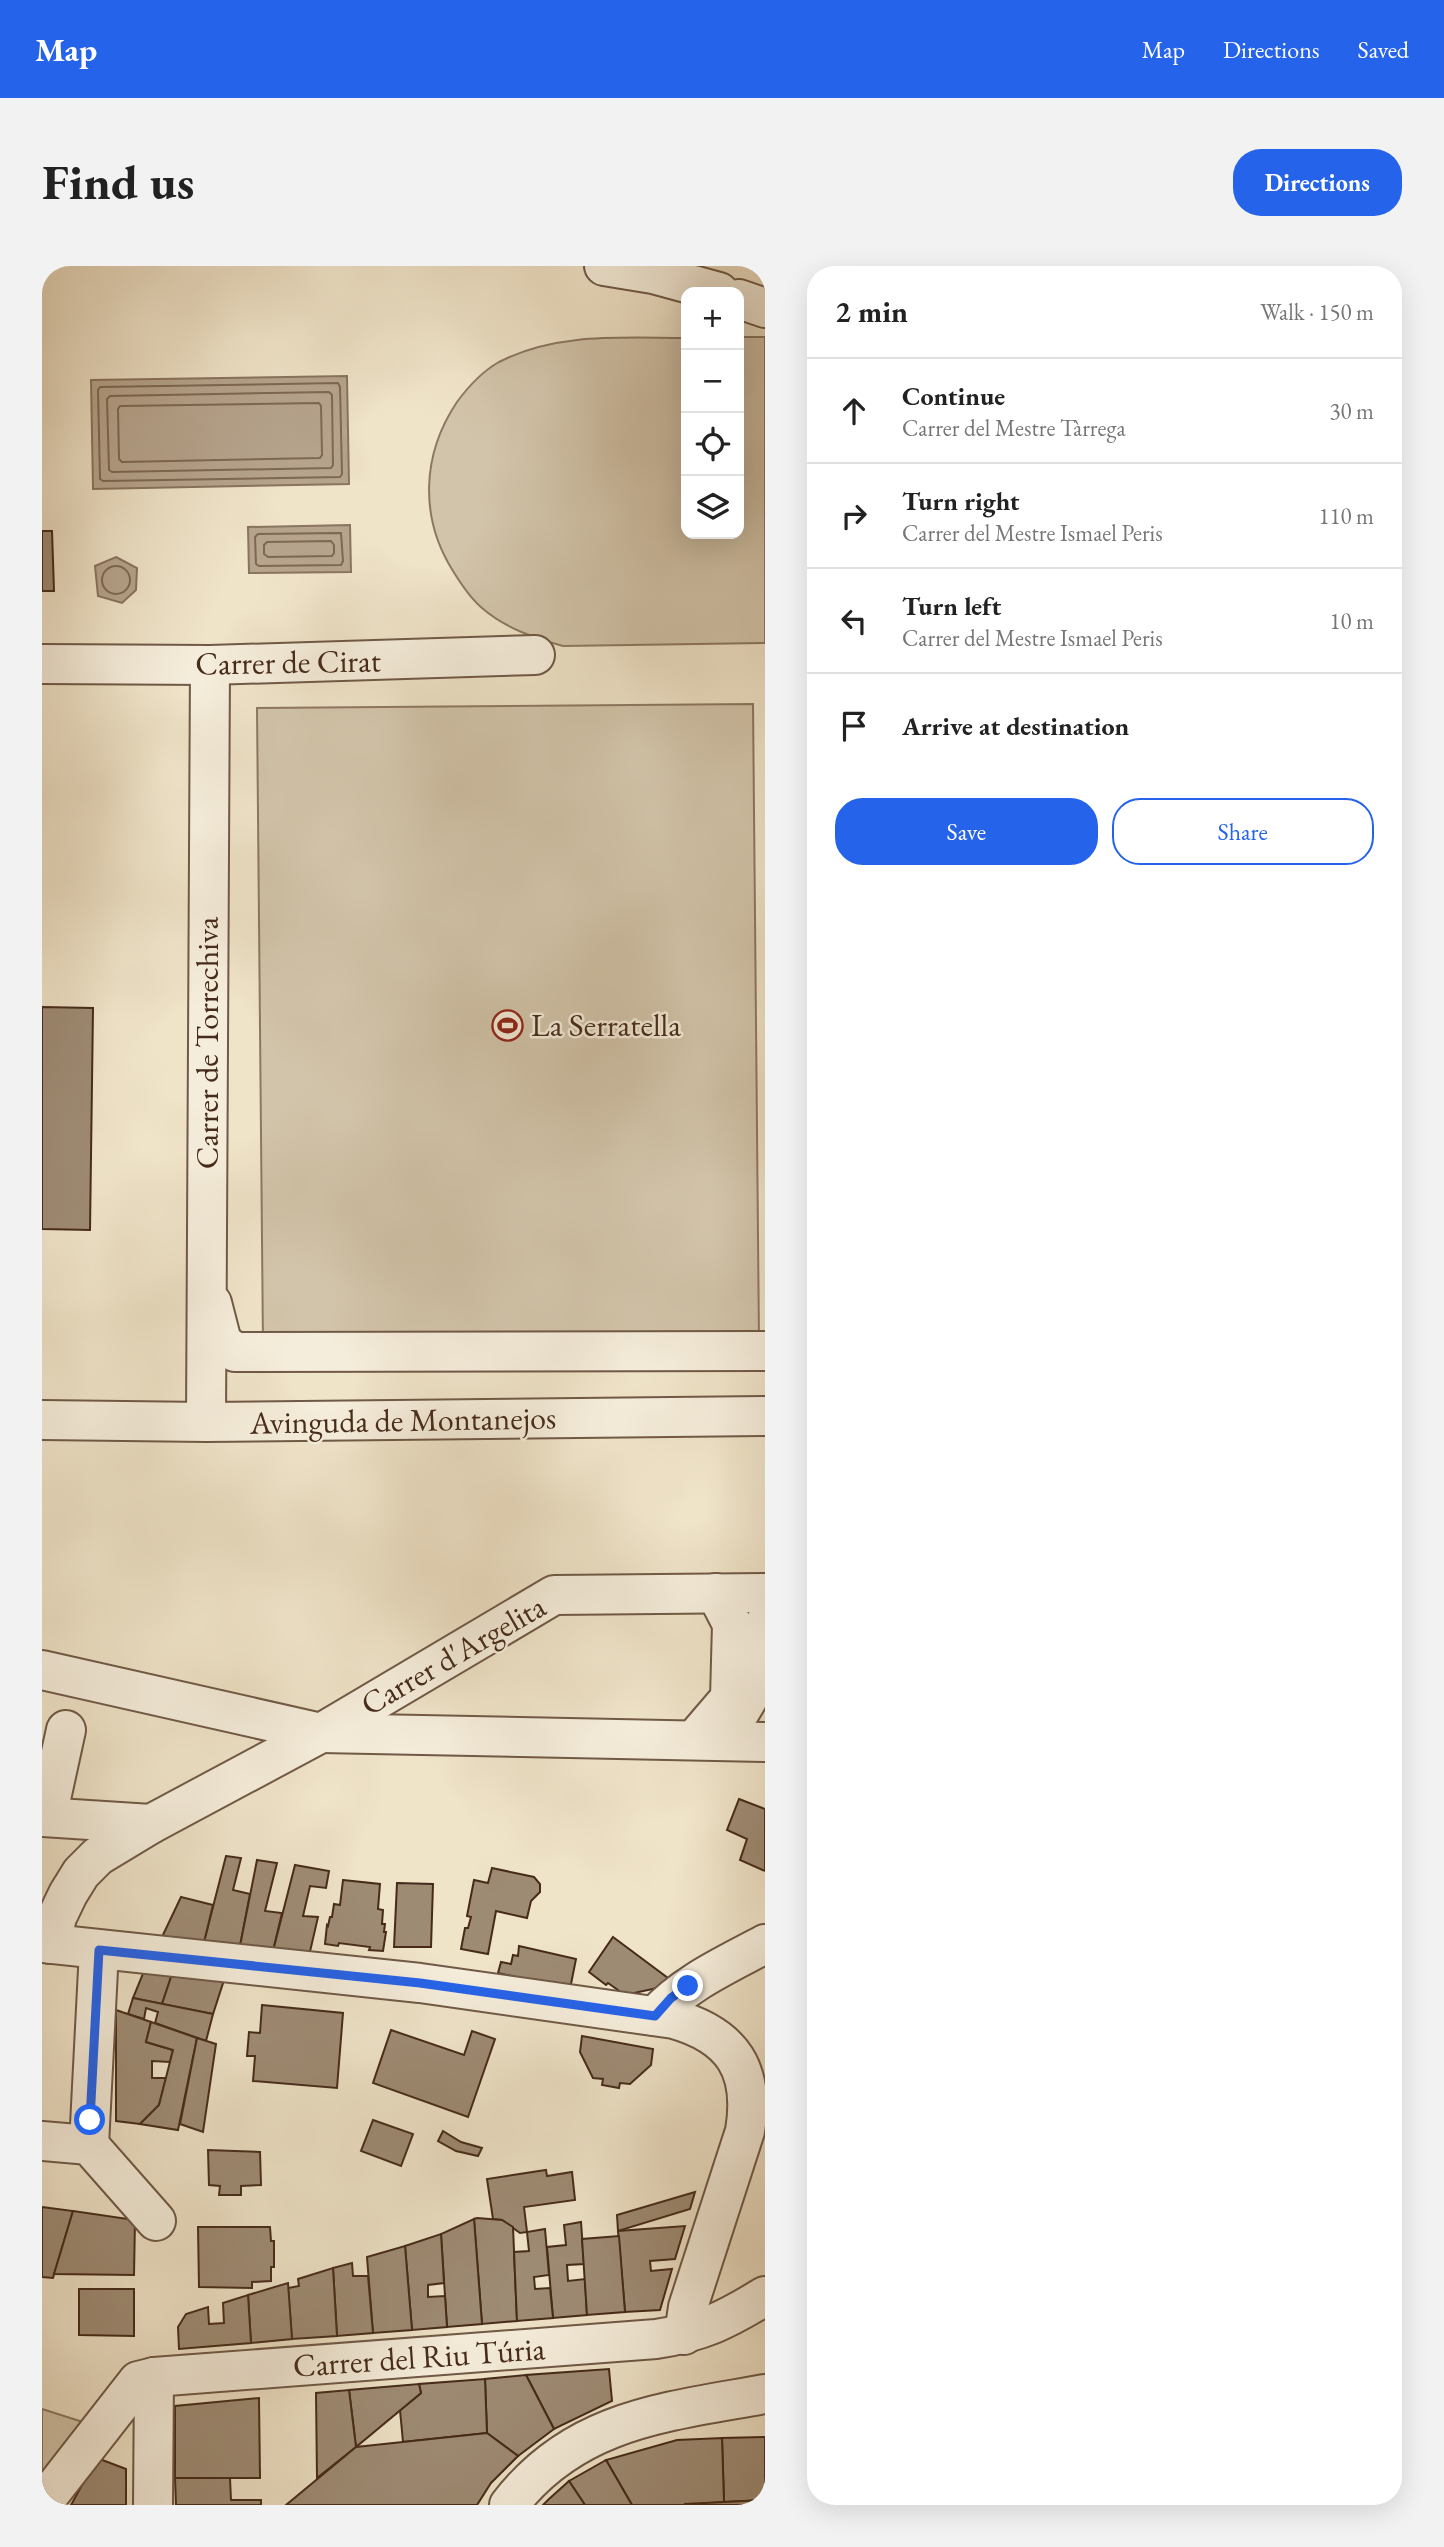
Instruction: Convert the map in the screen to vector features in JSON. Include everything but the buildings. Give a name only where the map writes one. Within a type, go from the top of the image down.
[{"type":"street","points":[[604,266],[653,274],[701,287]]},
{"type":"street","points":[[744,301],[765,308]]},
{"type":"street","name":"Carrer de Cirat","points":[[42,664],[210,665],[535,655]]},
{"type":"street","name":"Carrer de Torrechiva","points":[[206,1422],[210,665]]},
{"type":"street","points":[[205,1278],[222,1342],[235,1352],[765,1351]]},
{"type":"street","name":"Avinguda de Montanejos","points":[[42,1420],[206,1422],[765,1416]]},
{"type":"street","name":"Carrer d'Argelita","points":[[46,1943],[80,1873],[98,1856],[151,1824],[321,1732],[554,1595],[765,1592]]},
{"type":"street","points":[[709,1740],[730,1698],[732,1624],[716,1593]]},
{"type":"street","points":[[709,1740],[765,1670],[762,1636],[765,1623]]},
{"type":"street","points":[[42,1670],[321,1732]]},
{"type":"street","points":[[66,1730],[45,1817],[151,1824]]},
{"type":"street","name":"Carrer d'Argelita","points":[[321,1732],[765,1742]]},
{"type":"street","points":[[46,1943],[420,1983],[655,2016],[697,2026],[714,2035],[734,2053],[744,2074],[748,2092],[745,2131],[688,2307],[684,2334]]},
{"type":"street","points":[[655,2016],[671,1998],[688,1986],[765,1944]]},
{"type":"street","points":[[99,1950],[90,2132],[156,2221]]},
{"type":"street","points":[[42,2141],[90,2132]]},
{"type":"street","name":"Carrer del Riu Túria","points":[[154,2377],[656,2339],[710,2327],[765,2296]]},
{"type":"street","points":[[42,2504],[129,2390],[138,2381],[154,2377],[153,2505]]},
{"type":"street","points":[[509,2505],[549,2465],[608,2429],[648,2415],[765,2394]]},
{"type":"shaded area","points":[[744,337],[765,337],[765,643],[563,646],[510,627],[491,615],[459,581],[442,550],[430,508],[431,464],[445,422],[457,402],[487,370],[521,352],[567,341],[681,338],[681,539],[744,539]]},
{"type":"shaded area","name":"La Serratella","points":[[753,704],[759,1341],[263,1346],[257,708]]},
{"type":"shaded area","points":[[42,2409],[86,2423],[42,2476]]},
{"type":"water","points":[[347,376],[349,484],[93,489],[91,380]]},
{"type":"water","points":[[350,525],[351,572],[249,573],[248,527]]},
{"type":"water","points":[[116,557],[137,568],[136,590],[122,603],[98,596],[95,566]]},
{"type":"place","name":"La Serratella","points":[[508,1025]]},
{"type":"route","points":[[90,2120],[99,1950],[420,1983],[655,2016],[671,1998],[688,1986]]}]
